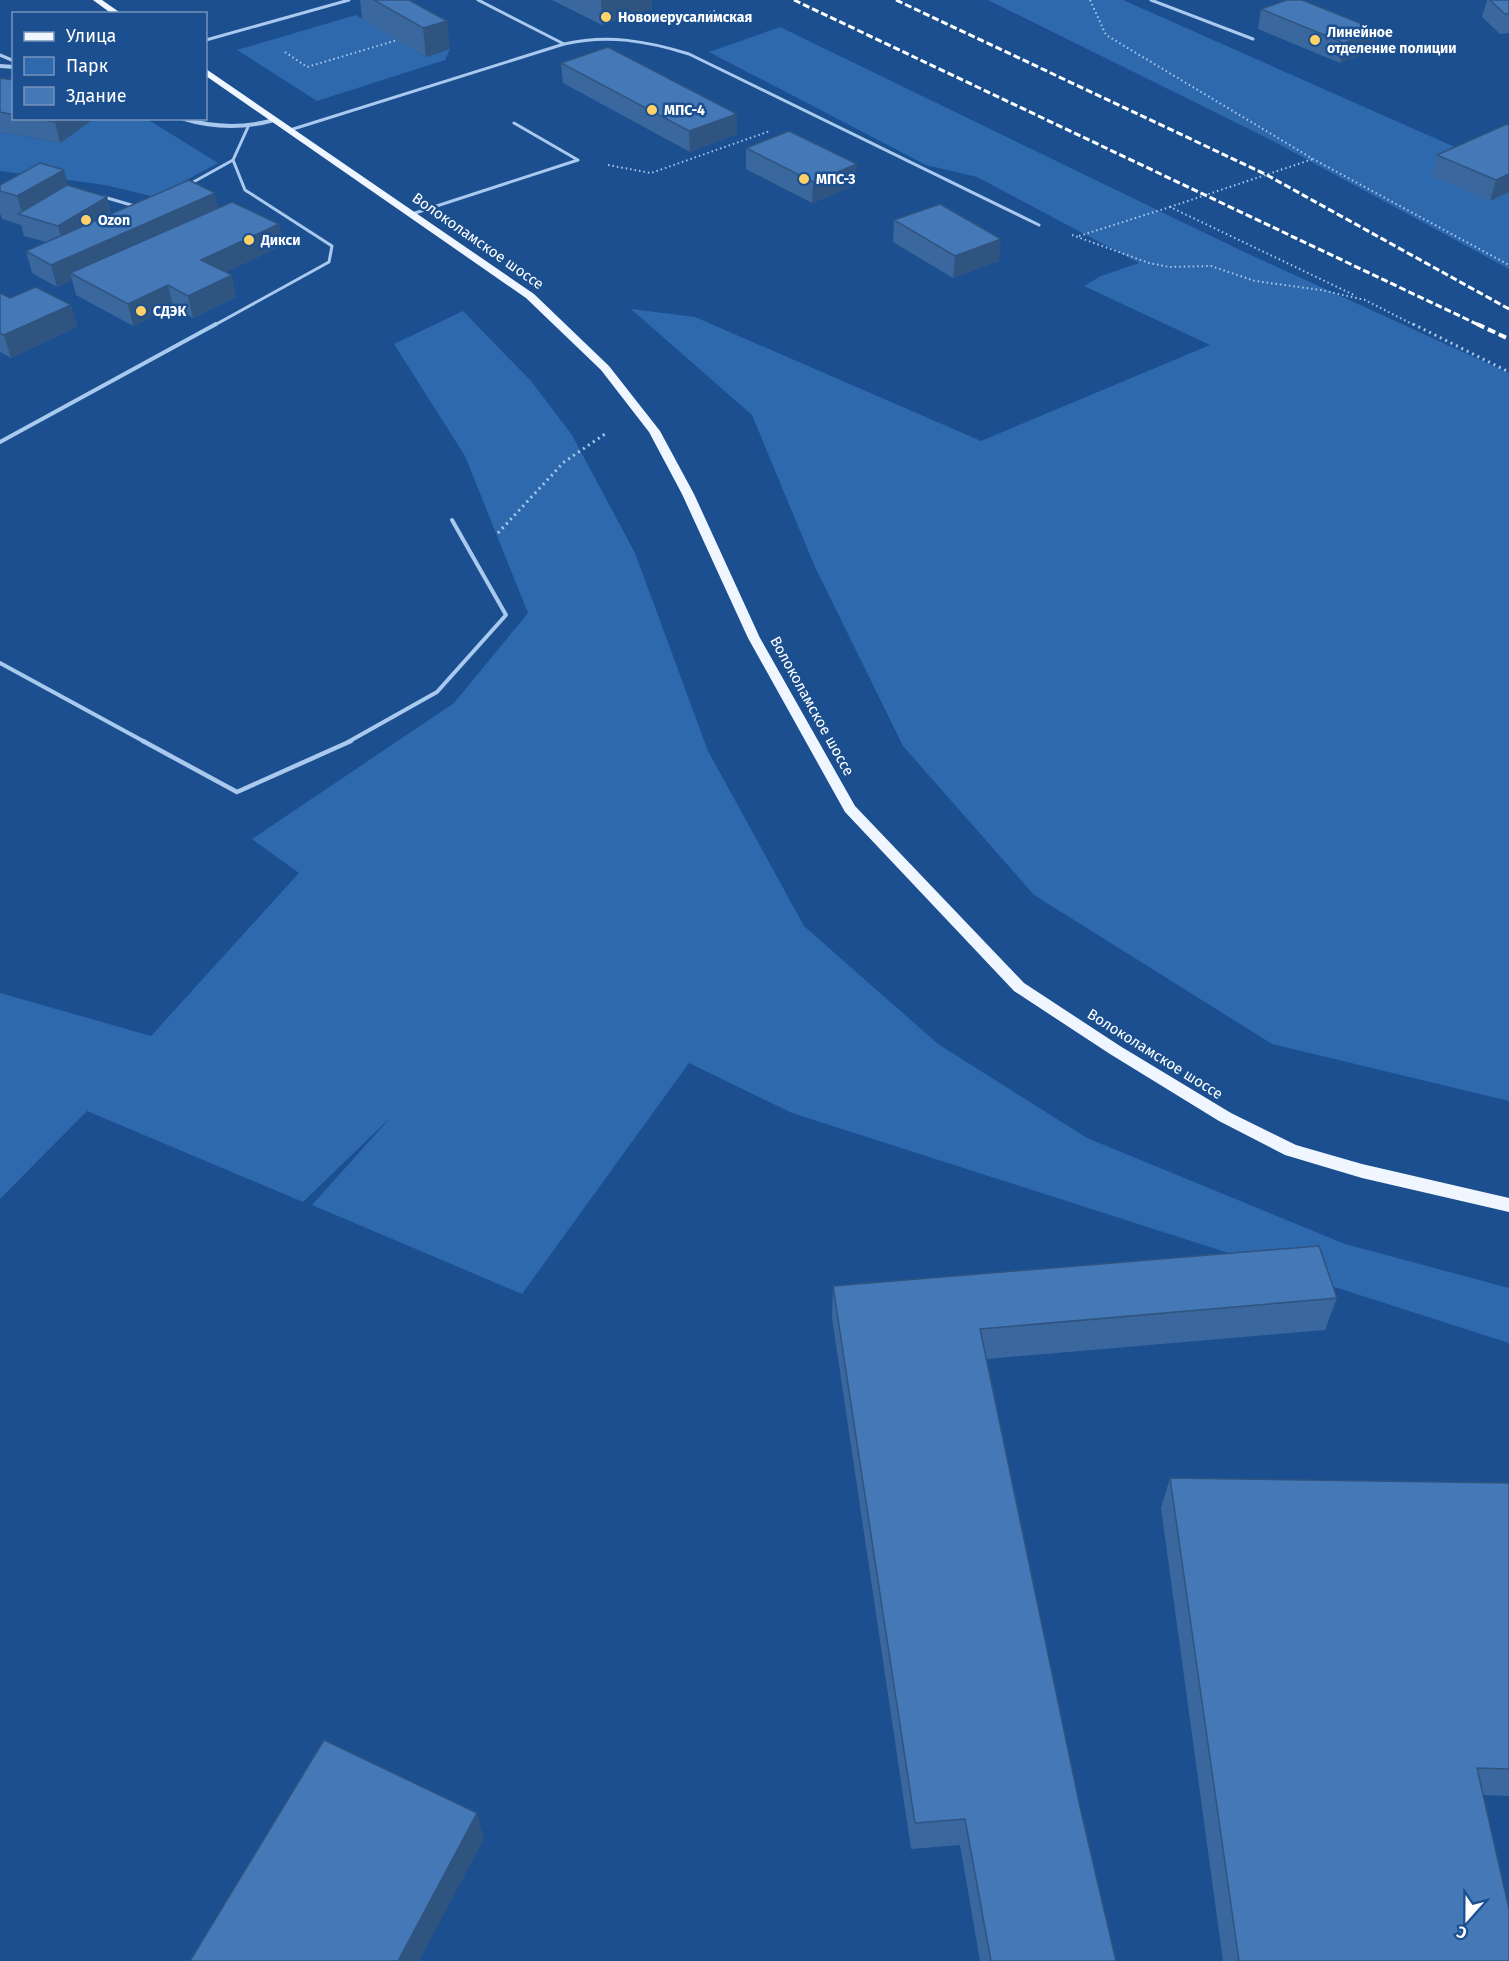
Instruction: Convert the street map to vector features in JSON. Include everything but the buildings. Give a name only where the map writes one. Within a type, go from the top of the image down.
[{"type":"main road","points":[[97,0],[115,12]]},
{"type":"main road","name":"Волоколамское шоссе","points":[[207,73],[530,296],[605,368],[654,431],[688,494],[754,638],[850,808],[1019,987],[1115,1050],[1215,1111],[1291,1150],[1362,1171],[1509,1205]]},
{"type":"street","points":[[189,120],[217,127],[248,128],[273,120]]},
{"type":"lane","points":[[207,40],[349,0]]},
{"type":"lane","points":[[478,0],[564,44]]},
{"type":"lane","points":[[1151,0],[1253,39]]},
{"type":"lane","points":[[290,130],[582,39],[606,38],[658,44],[689,54],[1039,225]]},
{"type":"lane","points":[[514,123],[578,160]]},
{"type":"lane","points":[[185,187],[233,160],[248,128]]},
{"type":"lane","points":[[0,442],[329,262],[332,246],[245,190],[233,160]]},
{"type":"lane","points":[[412,214],[578,160]]},
{"type":"lane","points":[[104,197],[147,209]]},
{"type":"lane","points":[[0,663],[237,792],[336,749],[436,692],[506,615],[452,520]]},
{"type":"path","points":[[1090,0],[1106,35],[1313,159],[1509,265]]},
{"type":"path","points":[[279,48],[307,67],[408,37]]},
{"type":"path","points":[[578,160],[651,172],[814,116]]},
{"type":"path","points":[[1078,237],[1313,159]]},
{"type":"path","points":[[1170,207],[1509,372]]},
{"type":"path","points":[[1039,225],[1149,263],[1169,267],[1211,266],[1255,281],[1321,290],[1365,300]]},
{"type":"path","points":[[475,559],[564,462],[605,434]]},
{"type":"green space","points":[[988,0],[1123,0],[1475,156],[1509,192],[1509,269],[1267,138]]},
{"type":"green space","points":[[356,15],[426,57],[450,49],[445,60],[317,101],[237,50]]},
{"type":"green space","points":[[780,27],[1240,250],[1509,373],[1509,1101],[1272,1044],[1034,895],[903,746],[815,567],[752,415],[631,309],[695,317],[981,441],[1210,345],[1084,286],[1101,276],[1139,263],[977,177],[926,165],[709,52]]},
{"type":"green space","points":[[92,120],[149,120],[218,163],[155,197],[105,185],[0,171],[0,132],[60,143]]},
{"type":"green space","points":[[463,311],[531,381],[572,435],[635,553],[708,751],[804,926],[938,1044],[1087,1138],[1345,1244],[1509,1288],[1509,1343],[792,1113],[689,1063],[522,1294],[312,1205],[391,1117],[303,1202],[87,1111],[0,1199],[0,993],[151,1036],[299,873],[252,839],[454,703],[528,613],[465,456],[394,344]]},
{"type":"railway","points":[[794,0],[1481,326]]},
{"type":"railway","points":[[896,0],[1265,174],[1509,309]]},
{"type":"railway","points":[[1477,324],[1509,339]]},
{"type":"place","name":"Новоиерусалимская","points":[[606,17]]},
{"type":"place","name":"Линейное отделение полиции","points":[[1315,40]]},
{"type":"place","name":"МПС-4","points":[[652,110]]},
{"type":"place","name":"МПС-3","points":[[804,179]]},
{"type":"place","name":"Ozon","points":[[86,220]]},
{"type":"place","name":"Дикси","points":[[249,240]]},
{"type":"place","name":"СДЭК","points":[[141,311]]}]
